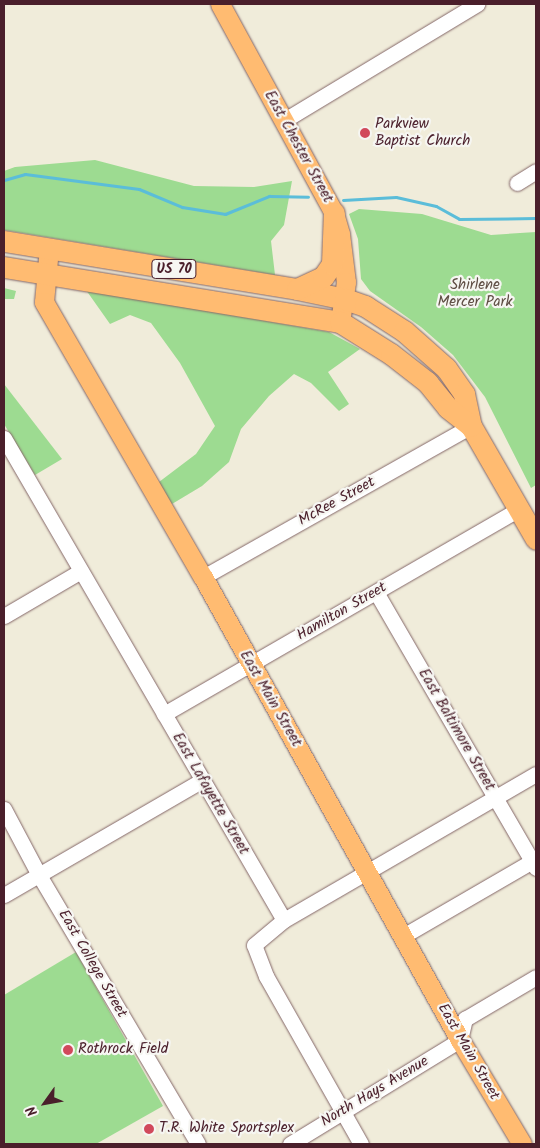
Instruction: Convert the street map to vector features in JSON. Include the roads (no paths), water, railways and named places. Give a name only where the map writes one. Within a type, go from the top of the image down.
[{"type":"highway","points":[[297,289],[310,285],[323,277],[332,264],[334,213]]},
{"type":"highway","name":"US 70","points":[[4,241],[297,289],[345,299],[365,306],[404,331],[446,368],[464,394],[471,426],[536,538]]},
{"type":"highway","name":"US 70","points":[[4,267],[340,322],[391,354],[427,382],[448,408],[471,426]]},
{"type":"main road","name":"East Chester Street","points":[[220,4],[334,213],[340,234],[345,272],[345,299],[340,322]]},
{"type":"main road","name":"East Main Street","points":[[49,248],[44,302],[203,577],[250,665],[369,872],[460,1040],[522,1144]]},
{"type":"street","points":[[283,121],[477,4]]},
{"type":"street","points":[[516,183],[536,171]]},
{"type":"street","name":"McRee Street","points":[[203,577],[471,426]]},
{"type":"street","name":"East Lafayette Street","points":[[4,438],[284,920]]},
{"type":"street","name":"Hamilton Street","points":[[164,714],[519,509]]},
{"type":"street","points":[[4,616],[81,571]]},
{"type":"street","name":"East Baltimore Street","points":[[376,592],[535,863]]},
{"type":"street","points":[[361,1144],[266,976],[254,945],[284,920],[536,774]]},
{"type":"street","points":[[4,895],[202,780]]},
{"type":"street","name":"East College Street","points":[[4,809],[39,875],[198,1144]]},
{"type":"street","points":[[403,936],[535,863]]},
{"type":"street","points":[[460,1040],[465,1019],[536,977]]},
{"type":"street","name":"North Hays Avenue","points":[[290,1144],[460,1040]]},
{"type":"waterway","points":[[4,180],[25,174],[139,189],[182,207],[225,214],[269,196],[308,197]]},
{"type":"waterway","points":[[343,200],[396,197],[436,206],[459,219],[536,218]]},
{"type":"place","name":"Parkview Baptist Church","points":[[365,133]]},
{"type":"place","name":"Rothrock Field","points":[[68,1050]]},
{"type":"place","name":"T.R. White Sportsplex","points":[[149,1129]]},
{"type":"park label","name":"Shirlene Mercer Park","points":[[475,294]]}]
